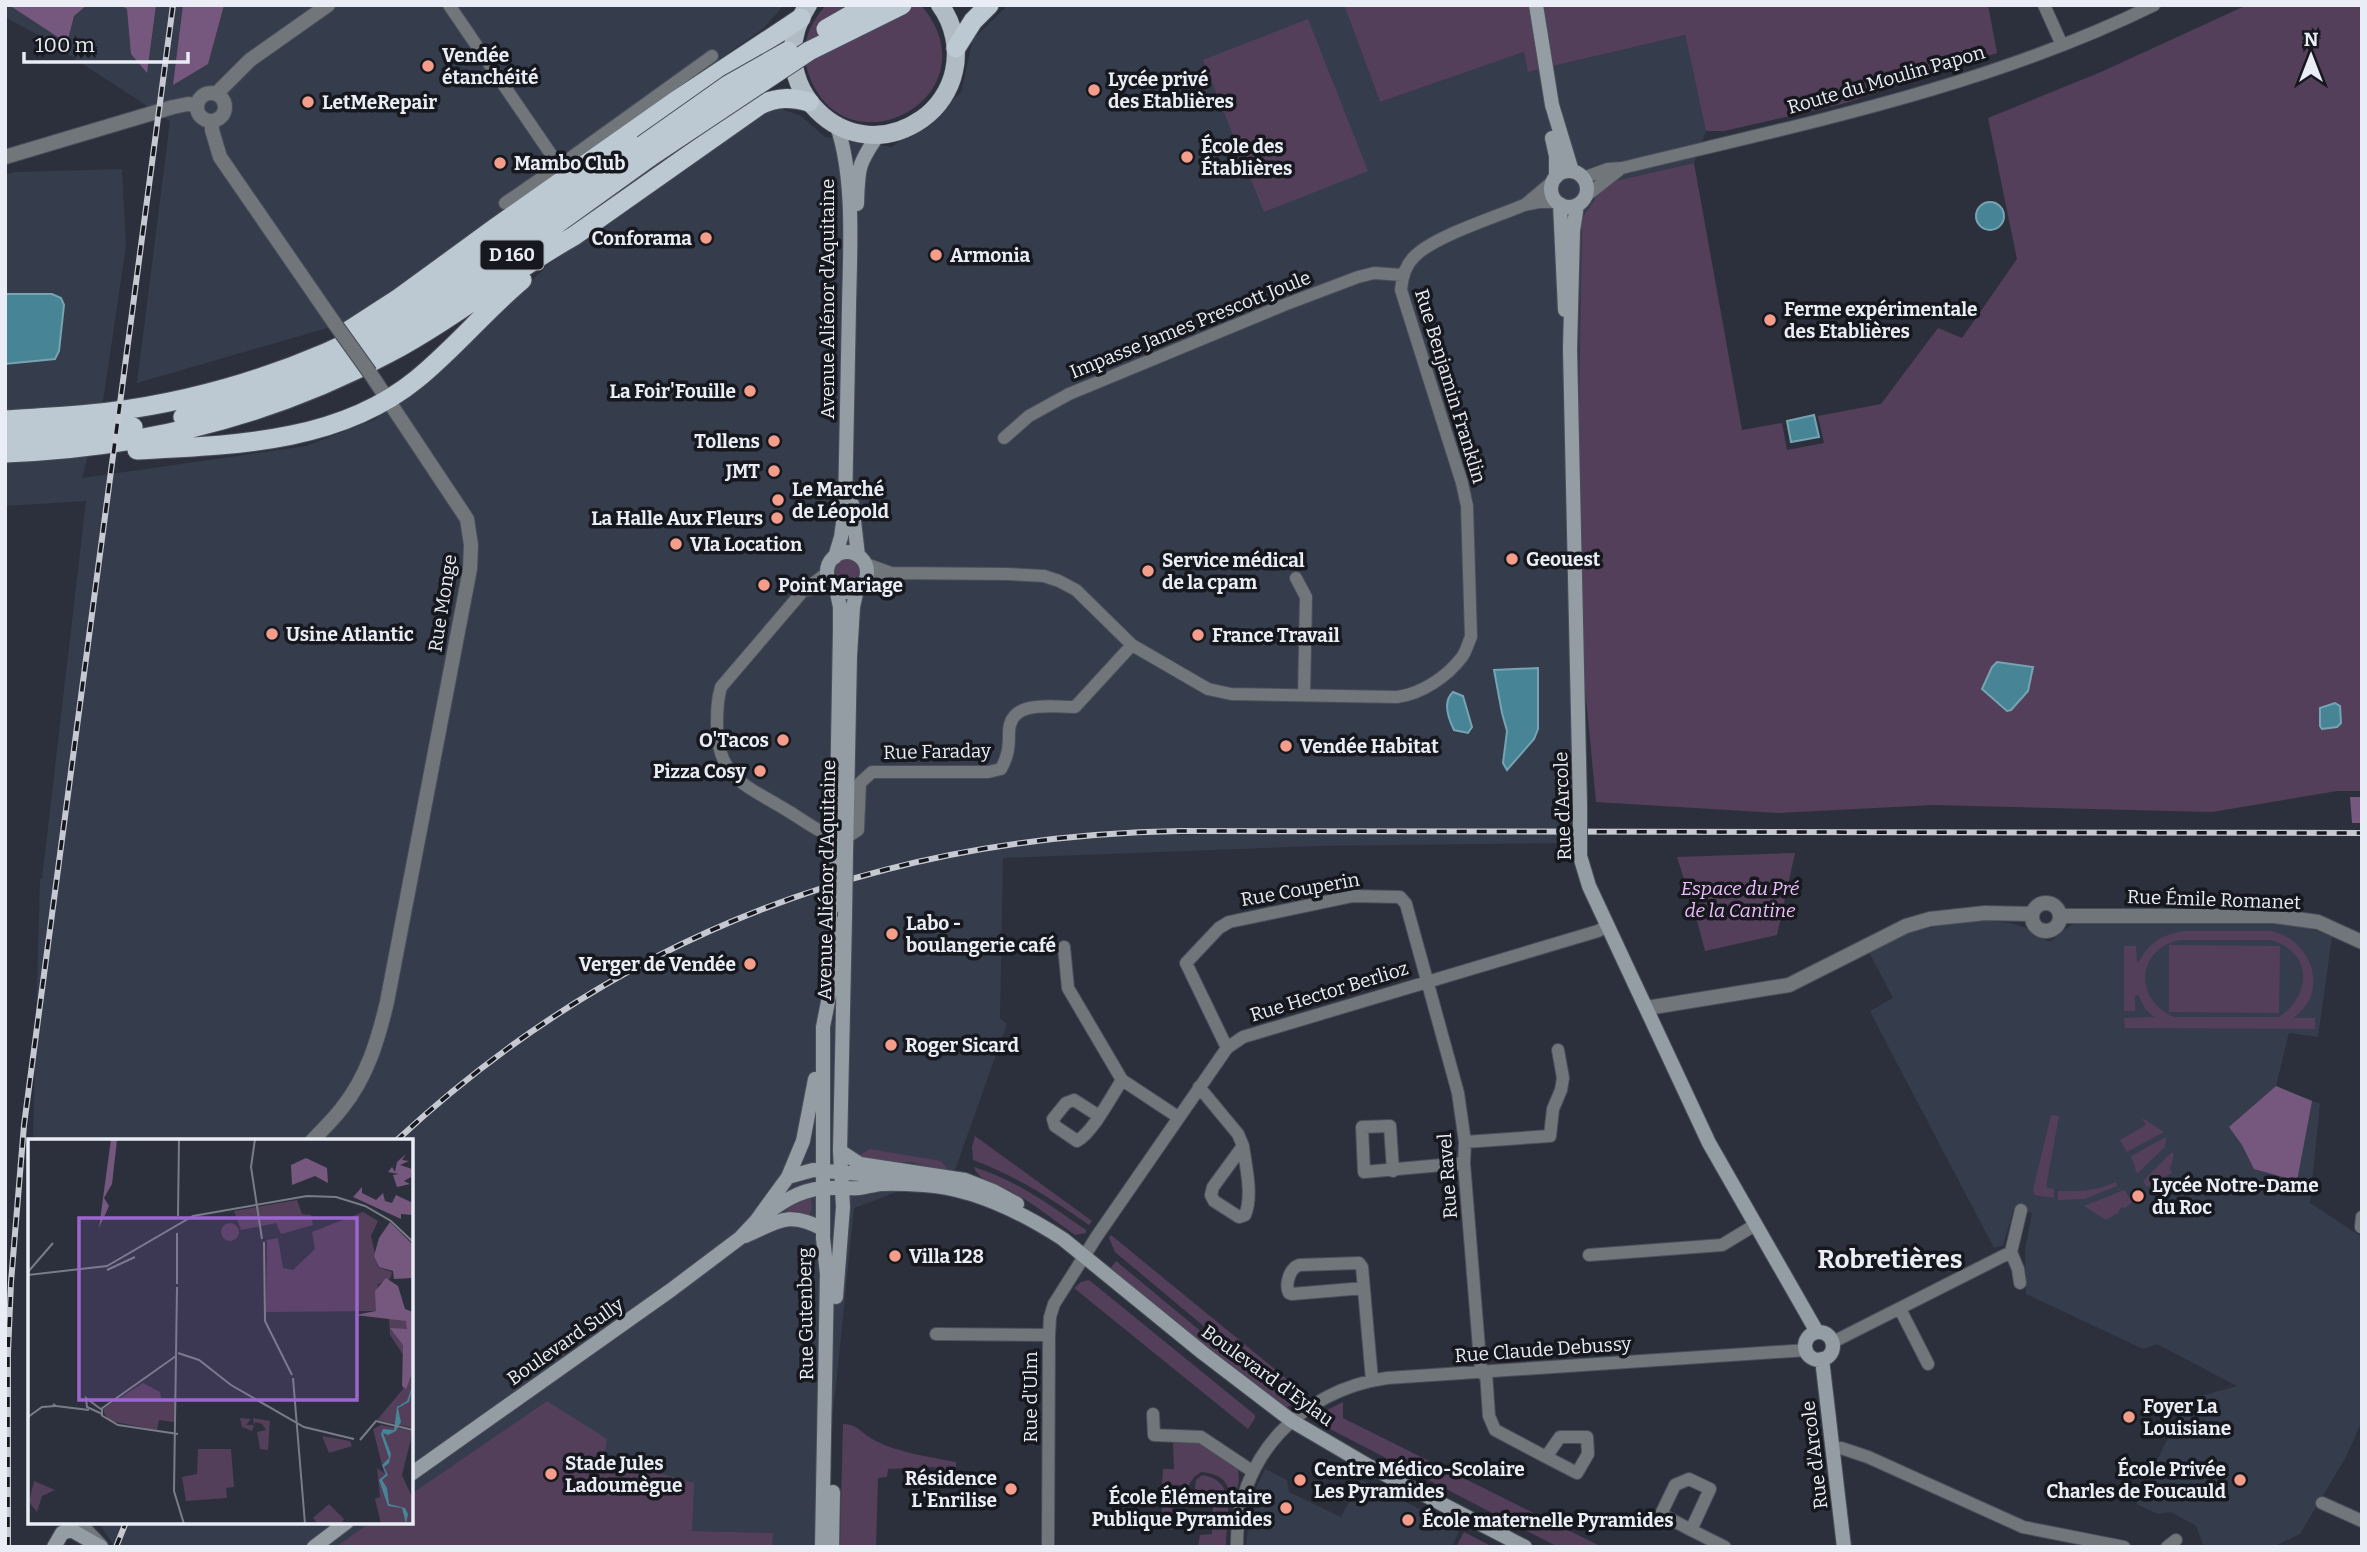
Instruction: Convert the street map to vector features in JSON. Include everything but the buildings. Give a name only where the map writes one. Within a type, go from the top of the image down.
[{"type":"highway","name":"D 160","points":[[5,439],[94,432],[150,424],[237,403],[290,384],[401,331],[431,312],[647,150],[728,85],[868,5]]},
{"type":"highway","name":"D 160","points":[[5,420],[92,414],[180,399],[231,386],[283,369],[394,320],[647,150],[809,51],[902,5]]},
{"type":"highway","points":[[956,48],[983,11]]},
{"type":"highway","points":[[323,352],[354,326],[399,298],[805,12]]},
{"type":"highway","points":[[48,451],[68,454],[272,440],[334,424],[363,413],[415,381],[453,348],[512,288],[574,236],[760,105],[772,99],[787,98],[809,102]]},
{"type":"highway","points":[[5,453],[48,451],[180,432],[255,411],[321,387],[419,336],[574,236]]},
{"type":"main road","points":[[805,12],[795,35],[793,61],[800,87],[822,116],[837,126],[878,135],[904,130],[926,117],[949,86],[954,74],[956,48],[952,29],[940,5]]},
{"type":"main road","points":[[1536,5],[1552,105],[1551,133],[1556,156],[1552,193],[1559,203],[1566,206],[1582,200],[1587,183],[1578,175],[1552,105]]},
{"type":"main road","name":"Avenue Aliénor d'Aquitaine","points":[[835,556],[845,509],[849,278],[847,178],[843,142],[837,126]]},
{"type":"main road","name":"Avenue Aliénor d'Aquitaine","points":[[862,560],[852,509],[858,176],[862,159],[878,135]]},
{"type":"main road","points":[[1555,179],[1561,173],[1578,175]]},
{"type":"main road","name":"Rue d'Arcole","points":[[1582,200],[1573,231],[1570,349],[1580,856],[1586,879],[1607,926],[1709,1143],[1817,1332]]},
{"type":"main road","name":"Rue d'Arcole","points":[[1559,203],[1563,295],[1570,349]]},
{"type":"main road","points":[[846,552],[862,560],[867,570],[861,585],[846,591],[832,582],[831,561],[835,556],[846,552]]},
{"type":"main road","name":"Avenue Aliénor d'Aquitaine","points":[[832,582],[840,629],[841,856],[845,917],[840,1151],[832,1172]]},
{"type":"main road","name":"Avenue Aliénor d'Aquitaine","points":[[841,837],[853,607],[861,585]]},
{"type":"main road","name":"Avenue Aliénor d'Aquitaine","points":[[832,1172],[823,1027],[834,971],[834,906],[841,856]]},
{"type":"main road","name":"Avenue Aliénor d'Aquitaine","points":[[830,995],[832,1172]]},
{"type":"main road","name":"Avenue Aliénor d'Aquitaine","points":[[788,1177],[806,1127],[815,1086],[817,1037],[823,1027]]},
{"type":"main road","name":"Boulevard d'Eylau","points":[[840,1151],[860,1164],[900,1171]]},
{"type":"main road","points":[[788,1177],[801,1172],[832,1172]]},
{"type":"main road","name":"Boulevard d'Eylau","points":[[832,1172],[925,1172],[965,1180],[1024,1208],[1044,1227],[1292,1421],[1367,1465],[1525,1547]]},
{"type":"main road","name":"Rue Gutenberg","points":[[832,1172],[832,1231],[839,1258],[832,1547]]},
{"type":"main road","name":"Boulevard Sully","points":[[756,1222],[788,1177]]},
{"type":"main road","name":"Boulevard d'Eylau","points":[[832,1188],[860,1188],[883,1184],[936,1186],[961,1191],[993,1203],[1044,1227]]},
{"type":"main road","name":"Rue Gutenberg","points":[[822,1547],[827,1274],[823,1229],[832,1188]]},
{"type":"main road","name":"Boulevard Sully","points":[[413,1473],[624,1324],[740,1238],[786,1199],[806,1190],[832,1188]]},
{"type":"main road","name":"Boulevard Sully","points":[[740,1238],[789,1217],[803,1219],[823,1229]]},
{"type":"main road","points":[[1817,1332],[1825,1333],[1833,1342],[1832,1351],[1822,1359],[1811,1356],[1807,1350],[1808,1339],[1817,1332]]},
{"type":"main road","name":"Rue d'Arcole","points":[[1822,1359],[1844,1547]]},
{"type":"main road","points":[[314,1547],[344,1524]]},
{"type":"main road","points":[[56,1535],[65,1531],[77,1531],[101,1547]]},
{"type":"street","points":[[196,105],[203,95],[216,94],[250,60],[328,5]]},
{"type":"street","points":[[449,5],[559,166]]},
{"type":"street","points":[[2044,5],[2062,45]]},
{"type":"street","name":"Route du Moulin Papon","points":[[1578,175],[1622,168],[1861,110],[1967,78],[2062,45],[2154,5]]},
{"type":"street","points":[[505,203],[712,56]]},
{"type":"street","points":[[196,105],[200,117],[212,122],[221,118],[225,109],[223,100],[216,94]]},
{"type":"street","points":[[5,157],[173,107],[196,105]]},
{"type":"street","name":"Rue Monge","points":[[212,122],[220,157],[370,373],[467,519],[471,545],[470,569],[375,1050],[356,1090],[342,1110],[314,1139]]},
{"type":"street","name":"Route du Moulin Papon","points":[[1582,200],[1622,168]]},
{"type":"street","points":[[1524,205],[1555,179]]},
{"type":"street","points":[[1524,205],[1539,202],[1559,203]]},
{"type":"street","name":"Rue Benjamin Franklin","points":[[861,585],[891,573],[1044,576],[1076,590],[1132,645],[1208,690],[1231,694],[1397,697],[1413,695],[1426,688],[1462,656],[1471,636],[1467,506],[1401,290],[1402,275],[1413,257],[1429,244],[1524,205]]},
{"type":"street","name":"Impasse James Prescott Joule","points":[[1004,438],[1029,416],[1059,399],[1234,326],[1358,277],[1374,273],[1402,275]]},
{"type":"street","name":"Rue Benjamin Franklin","points":[[862,560],[891,573]]},
{"type":"street","points":[[1296,578],[1306,597],[1304,695]]},
{"type":"street","points":[[832,582],[803,591],[721,687],[717,701],[719,752],[725,766],[736,779],[810,824],[841,837]]},
{"type":"street","name":"Rue Faraday","points":[[841,837],[858,830],[860,783],[863,777],[872,772],[988,772],[1001,769],[1008,757],[1009,722],[1018,710],[1035,707],[1075,707],[1132,645]]},
{"type":"street","name":"Rue Couperin","points":[[1227,1048],[1186,963],[1219,928],[1229,922],[1353,896],[1400,897],[1406,904],[1427,981]]},
{"type":"street","name":"Rue Émile Romanet","points":[[1647,1008],[1789,985],[1906,926],[1930,919],[1985,913],[2032,914],[2034,923],[2044,930],[2056,927],[2060,916],[2274,916],[2318,922],[2362,943]]},
{"type":"street","name":"Rue Hector Berlioz","points":[[1084,1257],[1227,1048],[1243,1037],[1598,931],[1607,926]]},
{"type":"street","points":[[1064,947],[1069,988],[1122,1080],[1178,1117]]},
{"type":"street","name":"Rue Ravel","points":[[1427,981],[1458,1093],[1465,1142],[1464,1163],[1489,1416],[1495,1430],[1546,1457]]},
{"type":"street","points":[[1465,1142],[1550,1136],[1553,1109],[1562,1090],[1559,1050]]},
{"type":"street","points":[[1099,1115],[1122,1080]]},
{"type":"street","points":[[1199,1087],[1238,1134],[1243,1146],[1248,1182],[1247,1211],[1239,1217],[1213,1201],[1211,1195],[1213,1188],[1243,1146]]},
{"type":"street","points":[[1393,1171],[1464,1163]]},
{"type":"street","points":[[2020,1283],[2011,1252],[2021,1210]]},
{"type":"street","points":[[2361,1227],[2362,1217]]},
{"type":"street","points":[[1589,1255],[1722,1245],[1755,1225]]},
{"type":"street","points":[[1833,1342],[2011,1252]]},
{"type":"street","name":"Rue d'Ulm","points":[[1048,1547],[1050,1317],[1059,1293],[1084,1257]]},
{"type":"street","points":[[1364,1288],[1292,1294],[1287,1287],[1294,1267],[1359,1262],[1362,1267],[1364,1288],[1372,1380]]},
{"type":"street","points":[[1899,1308],[1928,1364]]},
{"type":"street","points":[[936,1334],[1049,1335]]},
{"type":"street","name":"Rue Claude Debussy","points":[[1237,1547],[1239,1510],[1252,1471],[1277,1434],[1319,1400],[1340,1390],[1372,1380],[1807,1350]]},
{"type":"street","points":[[1153,1414],[1154,1434],[1201,1437],[1252,1471]]},
{"type":"street","points":[[1833,1449],[1841,1448],[1868,1457],[2023,1527],[2124,1547]]},
{"type":"street","points":[[2322,1503],[2362,1521]]},
{"type":"street","points":[[80,1524],[95,1537],[101,1547]]},
{"type":"street","points":[[1691,1530],[1725,1547]]},
{"type":"shaded area","points":[[5,5],[784,5],[764,28],[348,322],[137,383],[170,121],[40,36],[5,17]]},
{"type":"shaded area","points":[[9,5],[87,5],[74,16],[67,43]]},
{"type":"shaded area","points":[[121,5],[156,5],[147,73],[131,54],[127,9]]},
{"type":"shaded area","points":[[183,5],[224,5],[208,64],[173,85]]},
{"type":"shaded area","points":[[1008,5],[1344,5],[1380,102],[1524,52],[1529,72],[1685,35],[1706,131],[1694,163],[1606,183],[1582,218],[1572,843],[1317,846],[1003,858],[1000,1018],[1007,1024],[955,1170],[854,1208],[836,1386],[815,1547],[772,1547],[772,1533],[692,1531],[628,1464],[612,1462],[605,1452],[547,1401],[413,1493],[413,1139],[33,1139],[40,879],[86,501],[5,506],[5,175],[15,172],[122,169],[126,246],[104,395],[82,478],[306,446],[374,420],[412,395],[548,265],[756,117],[779,108],[801,116],[825,137],[892,147],[961,93],[973,39]]},
{"type":"shaded area","points":[[2350,797],[2362,797],[2362,823],[2352,823]]},
{"type":"shaded area","name":"Lycée Notre-Dame du Roc","points":[[1982,920],[2011,923],[2050,942],[2071,925],[2079,923],[2136,921],[2136,924],[2143,924],[2143,921],[2268,921],[2307,927],[2332,937],[2318,1037],[2289,1033],[2276,1086],[2320,1104],[2310,1203],[2362,1237],[2362,1421],[2346,1457],[2300,1534],[2273,1547],[2204,1547],[2196,1526],[2171,1512],[2158,1514],[2136,1504],[2186,1400],[2237,1386],[2157,1344],[2143,1349],[2026,1294],[2025,1250],[2032,1213],[2014,1209],[2003,1245],[1994,1248],[1890,1050],[1870,1011],[1893,998],[1869,952],[1908,933]]},
{"type":"shaded area","points":[[2276,1086],[2312,1101],[2297,1181],[2254,1169],[2229,1127]]},
{"type":"shaded area","name":"École Élémentaire Publique Pyramides","points":[[1265,1469],[1287,1480],[1289,1492],[1341,1517],[1361,1480],[1460,1529],[1452,1547],[1246,1547],[1251,1498]]},
{"type":"shaded area","points":[[99,1524],[368,1524],[335,1547],[115,1547]]},
{"type":"green space","points":[[826,5],[921,5],[940,39],[941,69],[928,95],[906,113],[878,122],[850,119],[825,102],[807,69],[805,51],[811,27]]},
{"type":"green space","points":[[1344,5],[1988,5],[1997,53],[1842,104],[1724,131],[1706,131],[1685,35],[1528,72],[1524,52],[1380,102]]},
{"type":"green space","points":[[2247,5],[2362,5],[2362,791],[2337,791],[2212,812],[1933,805],[1778,813],[1596,802],[1576,594],[1582,218],[1606,183],[1694,163],[1742,430],[1782,423],[1787,450],[1824,443],[1818,416],[1881,404],[1938,328],[1962,338],[2017,259],[1988,118],[2101,72]]},
{"type":"green space","points":[[1308,19],[1368,171],[1264,212],[1203,60]]},
{"type":"green space","points":[[847,558],[855,562],[859,570],[855,578],[847,582],[839,578],[835,570],[839,562]]},
{"type":"green space","name":"Espace du Pré de la Cantine","points":[[1795,853],[1777,935],[1705,951],[1677,857]]},
{"type":"green space","points":[[2271,931],[2286,936],[2306,956],[2312,968],[2311,995],[2293,1018],[2315,1018],[2315,1029],[2125,1028],[2124,1018],[2154,1017],[2146,1010],[2138,995],[2135,996],[2135,1011],[2124,1011],[2124,946],[2136,946],[2139,962],[2152,944],[2175,933]],"holes":[[[2180,940],[2271,940],[2295,954],[2303,975],[2298,997],[2279,1017],[2175,1017],[2161,1009],[2147,988],[2145,976],[2148,964],[2165,945]]]},
{"type":"green space","points":[[2169,945],[2280,946],[2279,1013],[2169,1012]]},
{"type":"green space","points":[[2051,1115],[2059,1116],[2046,1187],[2054,1189],[2054,1198],[2035,1195],[2033,1190]]},
{"type":"green space","points":[[2142,1118],[2164,1132],[2127,1152],[2120,1140],[2146,1125]]},
{"type":"green space","points":[[975,1136],[1092,1221],[1089,1225],[1033,1189],[973,1160]]},
{"type":"green space","points":[[2166,1137],[2165,1147],[2137,1174],[2131,1156]]},
{"type":"green space","points":[[870,1149],[941,1161],[949,1171],[911,1162],[869,1162],[858,1156]]},
{"type":"green space","points":[[2172,1152],[2172,1173],[2147,1187],[2143,1181]]},
{"type":"green space","points":[[974,1167],[1032,1194],[1086,1230],[1086,1233],[1075,1235],[1020,1197],[981,1177]]},
{"type":"green space","points":[[2116,1182],[2117,1186],[2084,1199],[2058,1200],[2058,1191],[2088,1190]]},
{"type":"green space","points":[[2124,1190],[2133,1202],[2125,1208],[2121,1207],[2118,1213],[2106,1220],[2084,1206]]},
{"type":"green space","points":[[811,1198],[812,1208],[809,1215],[795,1211],[786,1213],[793,1205]]},
{"type":"green space","points":[[1111,1235],[1310,1398],[1304,1401],[1272,1372],[1249,1364],[1115,1252],[1109,1238]]},
{"type":"green space","points":[[1116,1261],[1245,1368],[1272,1379],[1296,1400],[1295,1403],[1287,1407],[1241,1375],[1110,1269]]},
{"type":"green space","points":[[1089,1280],[1255,1415],[1248,1429],[1074,1288]]},
{"type":"green space","name":"Stade Jules Ladoumègue","points":[[547,1401],[607,1439],[605,1452],[612,1462],[694,1483],[692,1531],[773,1533],[772,1547],[335,1547],[368,1524],[413,1524],[413,1493]]},
{"type":"green space","points":[[1343,1402],[1343,1418],[1602,1547],[1558,1547],[1330,1429],[1323,1412]]},
{"type":"green space","points":[[843,1424],[853,1426],[871,1439],[895,1449],[956,1462],[956,1470],[936,1470],[935,1467],[888,1469],[887,1477],[878,1478],[876,1547],[840,1547]]},
{"type":"green space","points":[[1173,1443],[1204,1444],[1238,1469],[1239,1481],[1233,1505],[1224,1481],[1209,1473],[1201,1472],[1189,1485],[1162,1485],[1163,1469],[1174,1469]]},
{"type":"green space","points":[[1202,1475],[1222,1485],[1226,1493],[1226,1547],[1198,1547],[1200,1535],[1212,1534],[1213,1496],[1194,1496],[1196,1480]]},
{"type":"green space","points":[[1162,1494],[1172,1494],[1172,1530],[1162,1529]]},
{"type":"green space","points":[[1464,1532],[1493,1547],[1456,1547]]},
{"type":"water","points":[[1990,202],[2000,206],[2004,216],[2000,226],[1990,230],[1980,226],[1976,216],[1980,206]]},
{"type":"water","points":[[5,294],[52,294],[61,298],[64,305],[59,351],[55,359],[5,364]]},
{"type":"water","points":[[1814,415],[1819,437],[1791,442],[1787,421]]},
{"type":"water","points":[[1997,662],[2033,667],[2028,691],[2007,711],[1982,689]]},
{"type":"water","points":[[1538,668],[1538,729],[1534,739],[1507,770],[1503,763],[1507,731],[1494,670]]},
{"type":"water","points":[[1453,692],[1463,696],[1472,727],[1468,733],[1454,730],[1450,720],[1447,705]]},
{"type":"water","points":[[2335,703],[2340,706],[2341,723],[2337,727],[2322,729],[2320,708]]},
{"type":"railway","points":[[8,1547],[8,1353],[24,1125],[173,5]]},
{"type":"railway","points":[[398,1139],[481,1069],[570,1006],[662,954],[758,911],[858,877],[962,853],[1069,837],[1180,831],[2362,833]]},
{"type":"railway","points":[[116,1547],[125,1524]]},
{"type":"place","name":"Vendée étanchéité","points":[[428,66]]},
{"type":"place","name":"Lycée privé des Etablières","points":[[1094,90]]},
{"type":"place","name":"LetMeRepair","points":[[308,102]]},
{"type":"place","name":"École des Établières","points":[[1187,157]]},
{"type":"place","name":"Mambo Club","points":[[500,163]]},
{"type":"place","name":"Conforama","points":[[706,238]]},
{"type":"place","name":"Armonia","points":[[936,255]]},
{"type":"place","name":"Ferme expérimentale des Etablières","points":[[1770,320]]},
{"type":"place","name":"La Foir'Fouille","points":[[750,391]]},
{"type":"place","name":"Tollens","points":[[774,441]]},
{"type":"place","name":"JMT","points":[[774,471]]},
{"type":"place","name":"Le Marché de Léopold","points":[[778,500]]},
{"type":"place","name":"La Halle Aux Fleurs","points":[[777,518]]},
{"type":"place","name":"VIa Location","points":[[676,544]]},
{"type":"place","name":"Geouest","points":[[1512,559]]},
{"type":"place","name":"Service médical de la cpam","points":[[1148,571]]},
{"type":"place","name":"Point Mariage","points":[[764,585]]},
{"type":"place","name":"Usine Atlantic","points":[[272,634]]},
{"type":"place","name":"France Travail","points":[[1198,635]]},
{"type":"place","name":"O'Tacos","points":[[783,740]]},
{"type":"place","name":"Vendée Habitat","points":[[1286,746]]},
{"type":"place","name":"Pizza Cosy","points":[[760,771]]},
{"type":"place","name":"Labo - boulangerie café","points":[[892,934]]},
{"type":"place","name":"Verger de Vendée","points":[[750,964]]},
{"type":"place","name":"Roger Sicard","points":[[891,1045]]},
{"type":"place","name":"Lycée Notre-Dame du Roc","points":[[2138,1196]]},
{"type":"place","name":"Villa 128","points":[[895,1256]]},
{"type":"place","name":"Foyer La Louisiane","points":[[2129,1417]]},
{"type":"place","name":"Stade Jules Ladoumègue","points":[[551,1474]]},
{"type":"place","name":"Centre Médico-Scolaire Les Pyramides","points":[[1300,1480]]},
{"type":"place","name":"École Privée Charles de Foucauld","points":[[2240,1480]]},
{"type":"place","name":"Résidence L'Enrilise","points":[[1011,1489]]},
{"type":"place","name":"École Élémentaire Publique Pyramides","points":[[1286,1508]]},
{"type":"place","name":"École maternelle Pyramides","points":[[1408,1520]]},
{"type":"district","name":"Robretières","points":[[1890,1259]]}]
